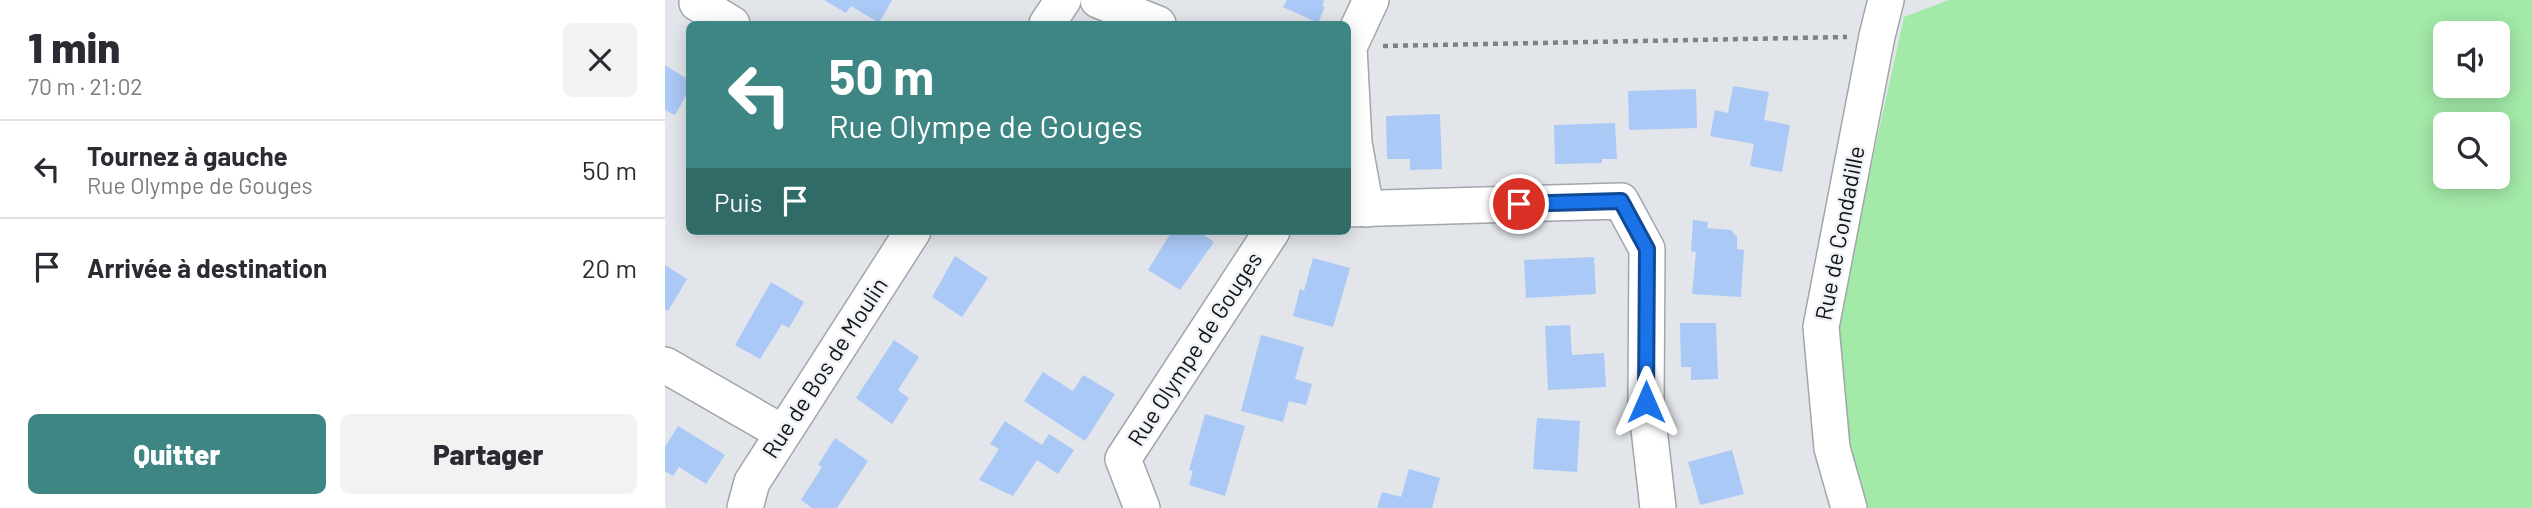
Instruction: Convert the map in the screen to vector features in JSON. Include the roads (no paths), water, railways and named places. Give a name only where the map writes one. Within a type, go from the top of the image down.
[{"type":"street","points":[[1049,21],[1063,0]]},
{"type":"street","points":[[1098,0],[1150,21]]},
{"type":"street","points":[[1351,43],[1371,0]]},
{"type":"street","name":"Rue de Condadille","points":[[1849,508],[1832,448],[1821,327],[1886,0]]},
{"type":"street","points":[[697,3],[727,21]]},
{"type":"street","points":[[1351,85],[1357,209],[1621,201],[1647,249],[1646,402],[1658,508]]},
{"type":"street","name":"Rue de Bos de Moulin","points":[[745,508],[752,482],[910,235]]},
{"type":"street","name":"Rue Olympe de Gouges","points":[[1142,508],[1123,459],[1269,235]]},
{"type":"street","points":[[665,365],[783,433]]}]
